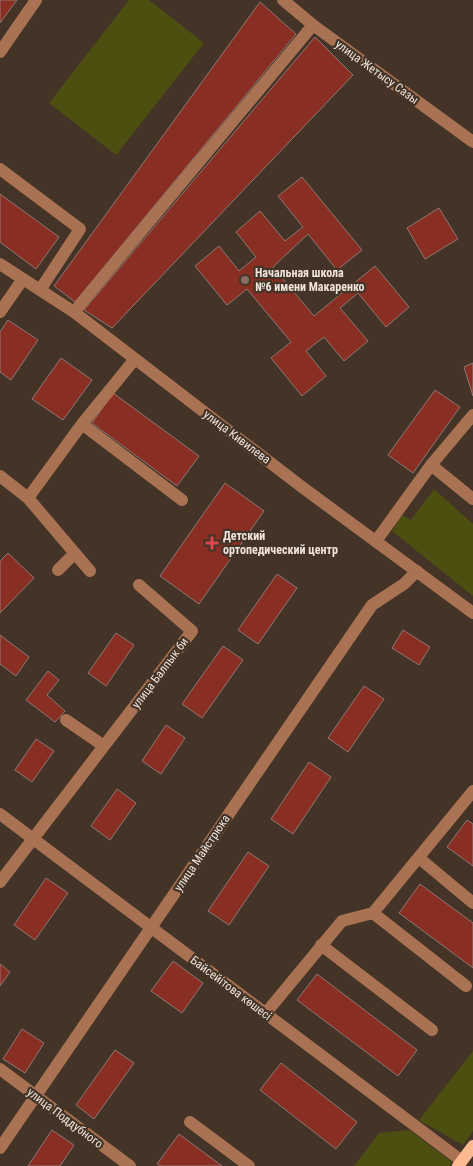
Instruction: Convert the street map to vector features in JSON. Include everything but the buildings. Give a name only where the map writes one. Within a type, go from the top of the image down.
[{"type":"main road","points":[[460,1163],[473,1146]]},
{"type":"street","points":[[0,52],[36,0]]},
{"type":"street","name":"улица Жетысу Сазы","points":[[284,0],[312,25],[473,142]]},
{"type":"street","points":[[74,312],[312,25]]},
{"type":"street","points":[[0,169],[80,229],[40,290]]},
{"type":"street","name":"улица Кивилева","points":[[0,264],[74,312],[473,613]]},
{"type":"street","points":[[0,312],[23,279]]},
{"type":"street","points":[[28,498],[82,424],[134,359]]},
{"type":"street","points":[[376,541],[431,465],[473,415]]},
{"type":"street","points":[[82,424],[182,500]]},
{"type":"street","points":[[431,465],[473,499]]},
{"type":"street","points":[[0,476],[28,498],[90,571]]},
{"type":"street","points":[[58,570],[74,553]]},
{"type":"street","name":"улица Майстрюка","points":[[0,1148],[372,605],[404,584],[417,571]]},
{"type":"street","name":"улица Балпык би","points":[[0,882],[192,631],[139,585]]},
{"type":"street","points":[[66,720],[104,746]]},
{"type":"street","points":[[265,1014],[342,921],[373,913],[472,794]]},
{"type":"street","name":"Байсейітова көшесі","points":[[0,814],[460,1163]]},
{"type":"street","points":[[419,858],[473,903]]},
{"type":"street","points":[[373,913],[466,986]]},
{"type":"street","points":[[321,946],[432,1030]]},
{"type":"street","name":"улица Поддубного","points":[[0,1069],[130,1166]]},
{"type":"street","points":[[190,1122],[250,1166]]},
{"type":"shaded area","points":[[129,0],[149,0],[204,43],[116,155],[49,103]]},
{"type":"shaded area","points":[[434,489],[473,524],[473,596],[392,531],[402,515],[411,520]]},
{"type":"shaded area","points":[[473,1051],[473,1131],[463,1145],[419,1120]]},
{"type":"shaded area","points":[[409,1130],[452,1162],[450,1166],[354,1166],[379,1133]]},
{"type":"place","name":"Начальная школа №6 имени Макаренко","points":[[245,280]]},
{"type":"place","name":"Детский ортопедический центр","points":[[212,543]]}]
